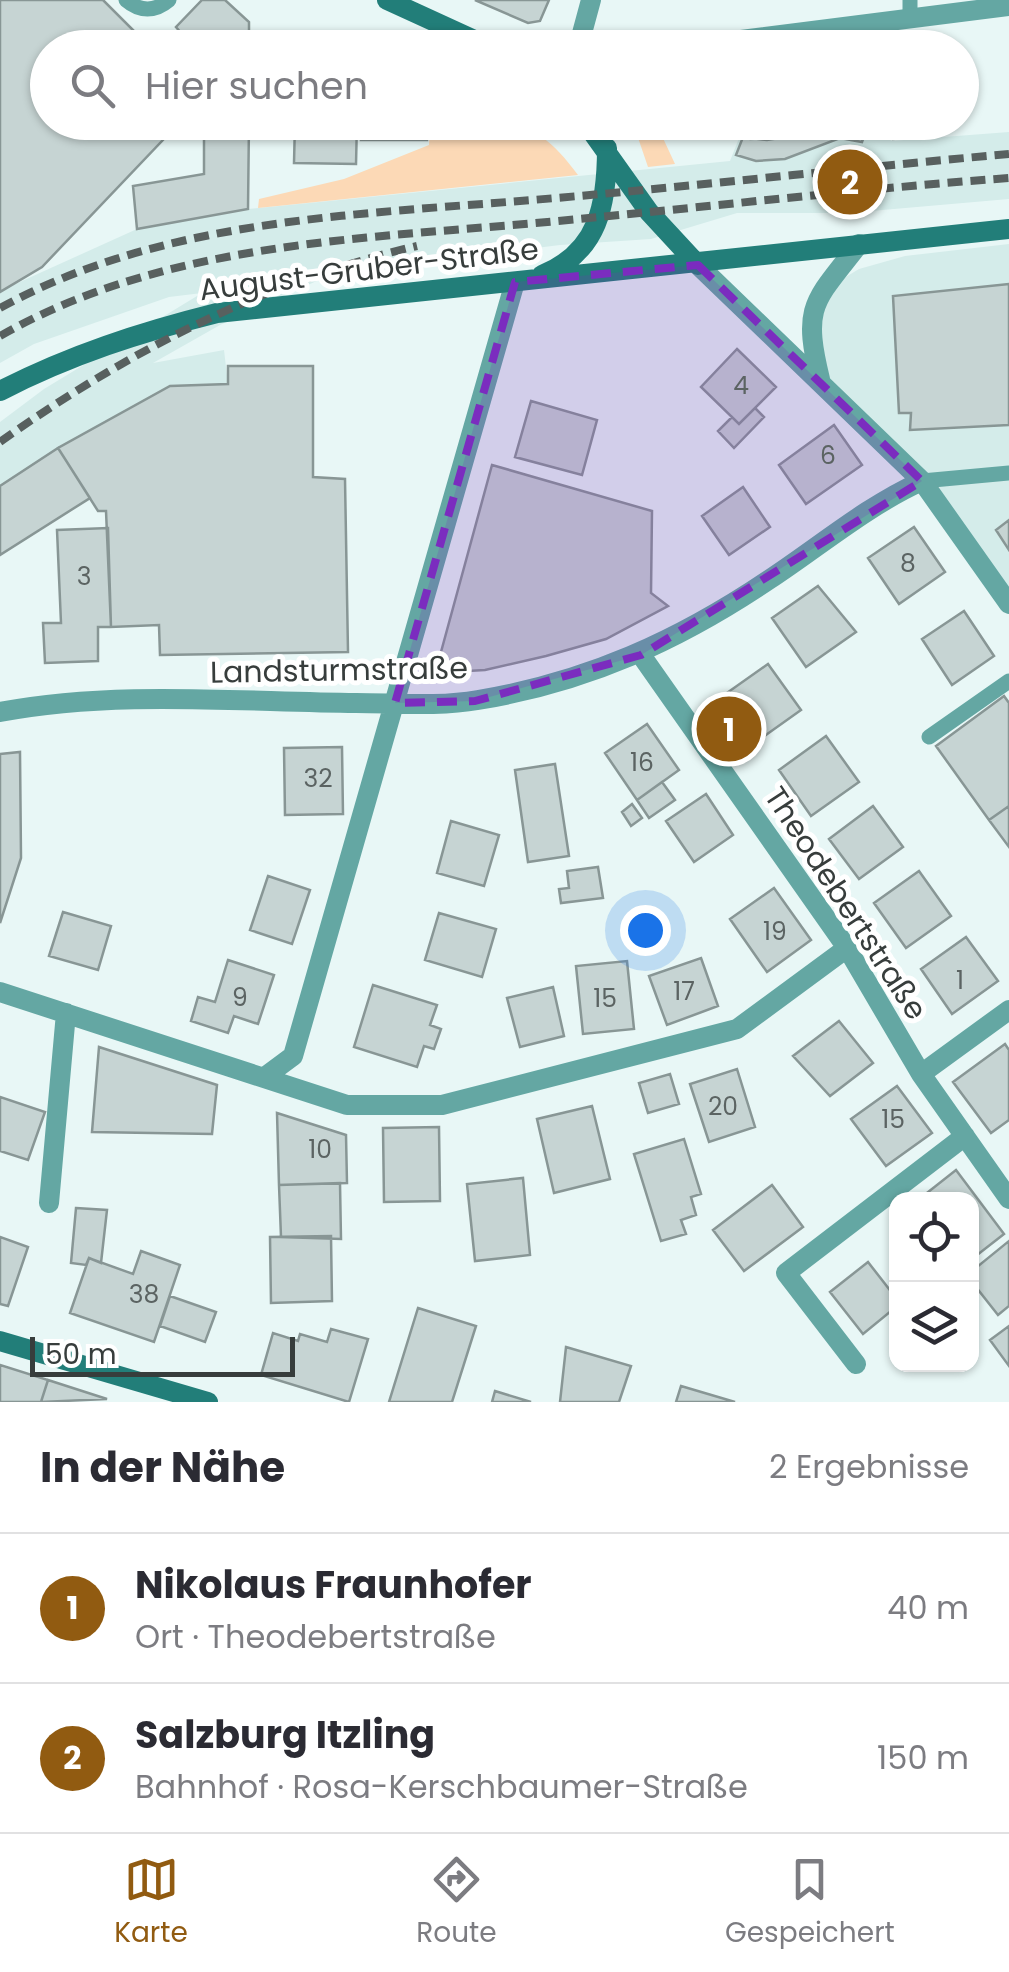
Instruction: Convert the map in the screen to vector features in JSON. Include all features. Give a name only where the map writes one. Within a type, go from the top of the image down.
[{"type":"main road","points":[[387,0],[453,30]]},
{"type":"main road","points":[[600,140],[650,212],[698,265]]},
{"type":"main road","points":[[521,282],[576,255],[594,234],[602,216],[607,148]]},
{"type":"main road","name":"August-Gruber-Straße","points":[[0,391],[58,362],[132,335],[217,313],[1009,229]]},
{"type":"main road","points":[[0,1341],[170,1396],[208,1402]]},
{"type":"street","points":[[583,30],[592,0]]},
{"type":"street","points":[[802,30],[910,9],[1009,6]]},
{"type":"street","points":[[820,381],[810,320],[816,299],[859,244]]},
{"type":"street","points":[[698,265],[922,481],[1009,604]]},
{"type":"street","points":[[266,1076],[293,1056],[521,282]]},
{"type":"street","name":"Landsturmstraße","points":[[0,712],[29,706],[157,702],[475,701],[641,655],[766,582],[890,495],[922,481]]},
{"type":"street","name":"Theodebertstraße","points":[[641,655],[848,948],[921,1074],[1009,1199]]},
{"type":"street","points":[[0,992],[346,1105],[442,1105],[737,1029],[848,948]]},
{"type":"street","points":[[921,1074],[1009,1010]]},
{"type":"street","points":[[49,1203],[66,1013]]},
{"type":"street","points":[[856,1364],[786,1273],[965,1136]]},
{"type":"lane","points":[[126,0],[135,8],[151,10],[170,0]]},
{"type":"lane","points":[[922,481],[1009,473]]},
{"type":"lane","points":[[929,738],[1009,682]]},
{"type":"highlighted area","points":[[698,265],[922,481],[641,655],[475,701],[395,703],[515,282]]},
{"type":"shaded area","points":[[1009,132],[1009,199],[848,213],[737,213],[651,239],[560,245],[332,274],[220,325],[153,363],[224,350],[228,384],[170,386],[0,486],[0,422],[44,389],[202,293],[169,297],[34,344],[0,363],[0,292],[137,229],[248,209],[730,161],[738,140],[979,140],[979,134]]},
{"type":"shaded area","points":[[429,140],[546,140],[578,175],[258,208],[259,199],[344,179],[429,145]]},
{"type":"shaded area","points":[[639,140],[664,140],[675,164],[648,167]]},
{"type":"shaded area","points":[[1009,244],[1009,604],[969,545],[820,381],[817,331],[829,287],[859,269],[905,256]]},
{"type":"building","points":[[0,0],[103,0],[133,30],[30,30],[30,140],[163,140],[42,267],[0,292]]},
{"type":"building","points":[[202,0],[225,0],[249,22],[249,30],[176,27]]},
{"type":"building","points":[[475,0],[549,0],[540,21],[528,23]]},
{"type":"building","points":[[204,140],[249,140],[248,209],[137,229],[133,186],[204,174]]},
{"type":"building","points":[[295,140],[357,140],[356,164],[294,163]]},
{"type":"building","points":[[742,140],[835,140],[785,159],[756,161],[736,155]]},
{"type":"building","points":[[1009,284],[1009,425],[910,430],[911,413],[899,413],[893,296]]},
{"type":"building","points":[[737,349],[776,387],[739,424],[701,387]]},
{"type":"building","points":[[228,366],[313,366],[313,477],[345,479],[348,652],[160,655],[159,625],[111,627],[106,511],[98,511],[58,448],[170,386],[228,384]]},
{"type":"building","points":[[531,401],[597,420],[582,475],[515,457]]},
{"type":"building","points":[[755,408],[764,417],[734,448],[718,431],[732,417],[739,424]]},
{"type":"building","points":[[834,425],[862,465],[806,504],[779,465]]},
{"type":"building","points":[[58,448],[90,498],[0,555],[0,486]]},
{"type":"building","points":[[492,465],[652,511],[651,593],[668,606],[606,639],[546,656],[485,670],[450,672],[438,663]]},
{"type":"building","points":[[743,487],[770,527],[729,555],[702,516]]},
{"type":"building","points":[[1009,520],[1009,550],[996,530]]},
{"type":"building","points":[[914,527],[945,572],[899,604],[868,558]]},
{"type":"building","points":[[108,528],[111,627],[98,627],[98,661],[45,663],[43,623],[61,623],[57,530]]},
{"type":"building","points":[[818,586],[856,632],[806,667],[772,618]]},
{"type":"building","points":[[964,611],[994,656],[952,685],[922,639]]},
{"type":"building","points":[[768,664],[801,710],[756,742],[724,695]]},
{"type":"building","points":[[1004,696],[1009,703],[1009,806],[989,820],[936,746]]},
{"type":"building","points":[[647,724],[679,770],[637,800],[605,753]]},
{"type":"building","points":[[826,736],[859,782],[811,816],[779,770]]},
{"type":"building","points":[[342,747],[343,814],[285,815],[284,748]]},
{"type":"building","points":[[20,752],[21,858],[0,923],[0,754]]},
{"type":"building","points":[[555,764],[569,856],[528,862],[515,770]]},
{"type":"building","points":[[662,782],[675,800],[649,818],[637,800]]},
{"type":"building","points":[[706,794],[733,835],[694,862],[666,821]]},
{"type":"building","points":[[632,804],[642,818],[631,826],[622,812]]},
{"type":"building","points":[[873,806],[903,847],[859,879],[829,839]]},
{"type":"building","points":[[1009,806],[1009,847],[989,820]]},
{"type":"building","points":[[451,821],[499,835],[484,886],[437,873]]},
{"type":"building","points":[[598,867],[603,898],[561,903],[559,889],[569,888],[567,871]]},
{"type":"building","points":[[919,871],[951,916],[906,948],[874,903]]},
{"type":"building","points":[[268,876],[310,890],[292,944],[250,930]]},
{"type":"building","points":[[774,888],[811,940],[767,972],[730,919]]},
{"type":"building","points":[[63,912],[111,926],[98,970],[49,956]]},
{"type":"building","points":[[439,913],[496,929],[482,977],[425,960]]},
{"type":"building","points":[[966,937],[998,981],[952,1014],[921,969]]},
{"type":"building","points":[[701,958],[718,1006],[667,1025],[649,976]]},
{"type":"building","points":[[228,960],[274,975],[258,1024],[234,1016],[228,1033],[191,1021],[198,997],[215,1002]]},
{"type":"building","points":[[627,961],[634,1029],[583,1034],[576,966]]},
{"type":"building","points":[[373,985],[437,1005],[430,1025],[441,1029],[434,1049],[424,1046],[417,1067],[354,1047]]},
{"type":"building","points":[[553,987],[564,1036],[520,1047],[507,998]]},
{"type":"building","points":[[839,1021],[873,1063],[830,1096],[793,1056]]},
{"type":"building","points":[[1005,1044],[1009,1050],[1009,1120],[991,1133],[953,1082]]},
{"type":"building","points":[[99,1047],[217,1085],[212,1134],[92,1132]]},
{"type":"building","points":[[737,1069],[755,1127],[709,1142],[690,1084]]},
{"type":"building","points":[[670,1074],[679,1104],[648,1113],[639,1083]]},
{"type":"building","points":[[897,1086],[932,1133],[886,1166],[851,1119]]},
{"type":"building","points":[[0,1097],[45,1112],[28,1160],[0,1151]]},
{"type":"building","points":[[592,1106],[610,1179],[554,1193],[537,1119]]},
{"type":"building","points":[[277,1113],[346,1135],[347,1183],[279,1185]]},
{"type":"building","points":[[439,1127],[440,1201],[384,1202],[383,1128]]},
{"type":"building","points":[[684,1139],[701,1194],[691,1197],[696,1215],[681,1220],[686,1234],[661,1241],[634,1154]]},
{"type":"building","points":[[956,1170],[972,1192],[928,1192]]},
{"type":"building","points":[[523,1178],[530,1255],[475,1261],[467,1184]]},
{"type":"building","points":[[340,1183],[341,1239],[281,1237],[279,1185]]},
{"type":"building","points":[[772,1185],[803,1227],[744,1271],[713,1230]]},
{"type":"building","points":[[979,1201],[1004,1234],[979,1254]]},
{"type":"building","points":[[76,1208],[107,1210],[101,1263],[89,1258],[86,1265],[71,1263]]},
{"type":"building","points":[[331,1236],[332,1301],[271,1303],[270,1237]]},
{"type":"building","points":[[0,1237],[28,1247],[8,1306],[0,1304]]},
{"type":"building","points":[[1009,1241],[1009,1306],[998,1315],[979,1291],[979,1265]]},
{"type":"building","points":[[141,1251],[180,1265],[154,1342],[70,1313],[89,1258],[133,1274]]},
{"type":"building","points":[[868,1262],[889,1289],[889,1313],[863,1334],[830,1292]]},
{"type":"building","points":[[170,1296],[216,1312],[205,1342],[160,1326]]},
{"type":"building","points":[[418,1308],[476,1326],[452,1402],[389,1402]]},
{"type":"building","points":[[1009,1326],[1009,1366],[990,1340]]},
{"type":"building","points":[[331,1329],[368,1339],[349,1402],[261,1375],[273,1333],[298,1341],[300,1334],[327,1342]]},
{"type":"building","points":[[566,1347],[631,1366],[619,1402],[560,1402]]},
{"type":"building","points":[[0,1365],[48,1380],[41,1402],[0,1402]]},
{"type":"building","points":[[48,1380],[107,1399],[41,1402]]},
{"type":"building","points":[[681,1386],[735,1402],[676,1402]]},
{"type":"building","points":[[495,1391],[531,1402],[492,1402]]},
{"type":"railway","points":[[0,308],[62,278],[126,256],[260,226],[1009,154]]},
{"type":"railway","points":[[0,336],[64,304],[132,280],[272,249],[1009,178]]},
{"type":"railway","points":[[0,442],[98,378],[199,323],[305,279],[417,246]]},
{"type":"place","name":"Salzburg Itzling","points":[[850,182]]},
{"type":"place","name":"Nikolaus Fraunhofer","points":[[729,729]]}]
